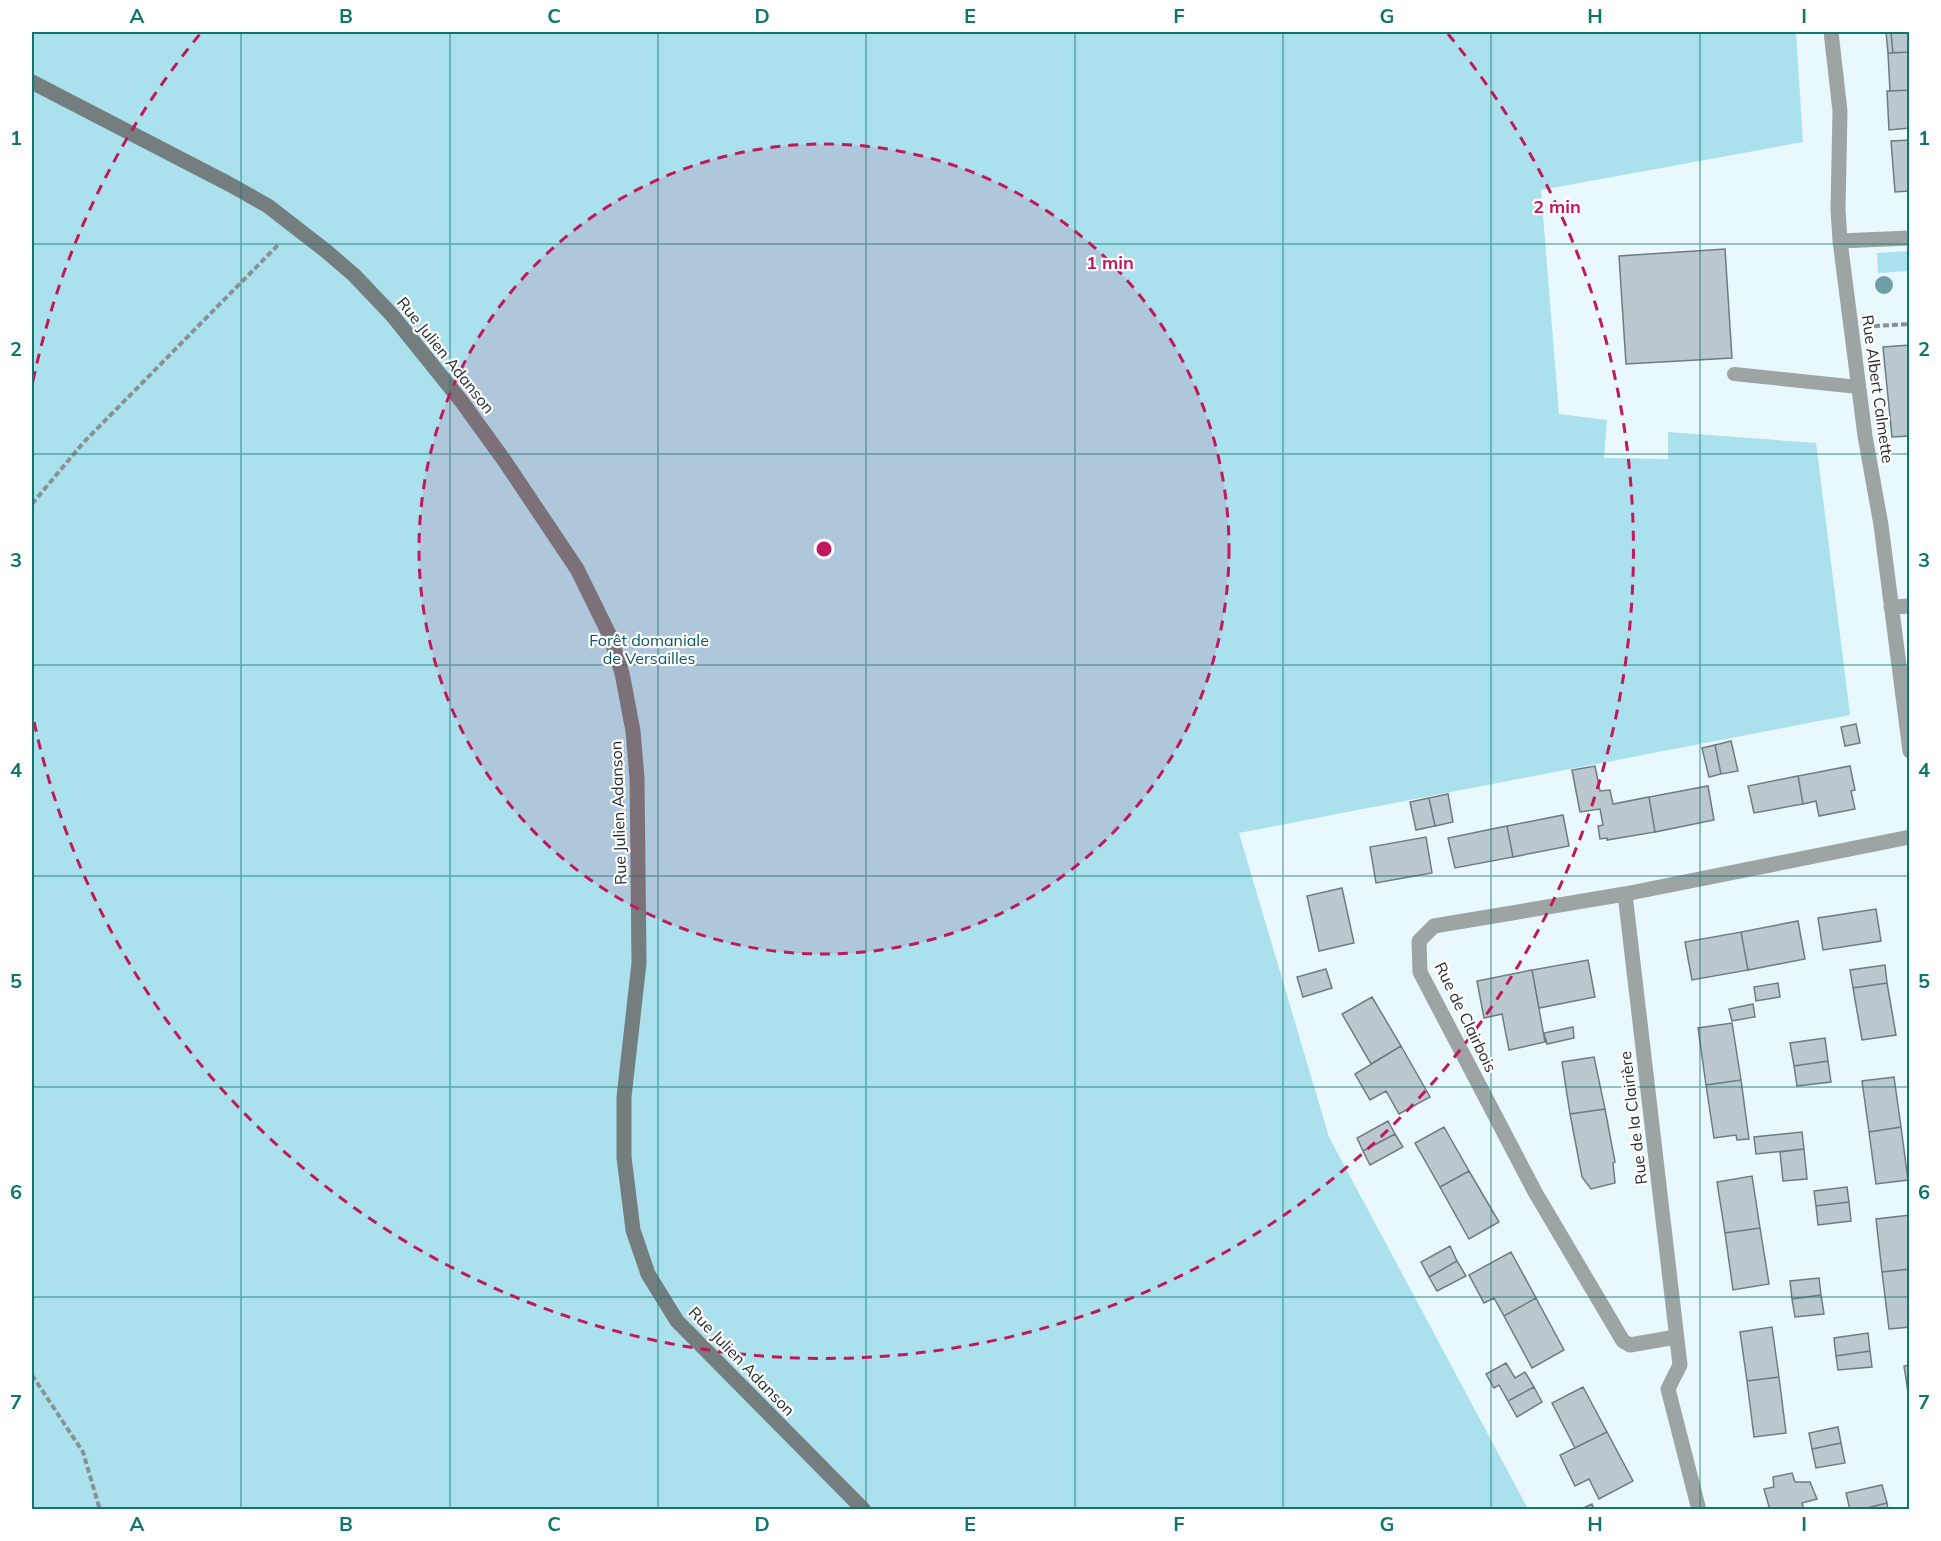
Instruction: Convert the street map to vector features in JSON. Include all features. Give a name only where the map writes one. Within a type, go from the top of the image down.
[{"type":"main road","name":"Rue Julien Adanson","points":[[32,82],[268,206],[354,275],[392,315],[449,386],[504,460],[571,561],[610,636],[622,673],[633,731],[637,778],[639,963],[624,1096],[624,1147],[633,1230],[648,1274],[677,1322],[864,1509]]},
{"type":"street","name":"Rue Albert Calmette","points":[[1831,32],[1840,111],[1838,209],[1840,241],[1858,387],[1881,525],[1910,751]]},
{"type":"street","points":[[1840,241],[1910,238]]},
{"type":"street","points":[[1891,607],[1910,606]]},
{"type":"street","name":"Rue de Clairbois","points":[[1676,1337],[1630,1345],[1623,1341],[1535,1192],[1420,972],[1419,941],[1434,926],[1625,894],[1910,837]]},
{"type":"street","name":"Rue de la Clairière","points":[[1625,894],[1676,1337]]},
{"type":"street","points":[[1676,1337],[1680,1365],[1668,1389],[1699,1509]]},
{"type":"lane","points":[[1734,374],[1858,387]]},
{"type":"path","points":[[32,504],[83,443],[295,227]]},
{"type":"path","points":[[1851,327],[1910,324]]},
{"type":"path","points":[[32,1375],[83,1452],[100,1509]]},
{"type":"green space","name":"Forêt domaniale de Versailles","points":[[32,32],[1796,32],[1803,142],[1541,190],[1559,414],[1607,420],[1604,458],[1668,459],[1668,432],[1816,443],[1850,715],[1239,833],[1329,1137],[1528,1509],[32,1509]]},
{"type":"green space","points":[[1909,251],[1909,271],[1878,273],[1877,253]]},
{"type":"building","points":[[1886,32],[1891,32],[1893,53],[1888,53]]},
{"type":"building","points":[[1891,32],[1910,32],[1910,52],[1893,53]]},
{"type":"building","points":[[1910,52],[1910,90],[1890,91],[1888,53]]},
{"type":"building","points":[[1910,90],[1910,128],[1889,130],[1887,91]]},
{"type":"building","points":[[1910,140],[1910,191],[1895,192],[1891,141]]},
{"type":"building","points":[[1725,249],[1732,358],[1626,364],[1619,256]]},
{"type":"building","points":[[1910,345],[1910,436],[1892,437],[1883,347]]},
{"type":"building","points":[[1856,724],[1860,743],[1845,746],[1841,727]]},
{"type":"building","points":[[1731,741],[1738,771],[1721,774],[1715,745]]},
{"type":"building","points":[[1715,745],[1721,774],[1709,777],[1702,748]]},
{"type":"building","points":[[1595,766],[1600,791],[1610,790],[1613,804],[1649,797],[1655,832],[1607,840],[1607,838],[1600,839],[1598,826],[1603,825],[1600,809],[1580,812],[1572,770]]},
{"type":"building","points":[[1850,766],[1855,790],[1851,791],[1855,809],[1819,816],[1816,801],[1803,804],[1798,776]]},
{"type":"building","points":[[1798,776],[1803,804],[1754,813],[1748,786]]},
{"type":"building","points":[[1708,786],[1714,820],[1655,832],[1649,797]]},
{"type":"building","points":[[1448,794],[1453,822],[1435,826],[1429,798]]},
{"type":"building","points":[[1429,798],[1435,826],[1416,830],[1410,802]]},
{"type":"building","points":[[1563,815],[1569,846],[1513,857],[1507,826]]},
{"type":"building","points":[[1507,826],[1513,857],[1455,868],[1448,838]]},
{"type":"building","points":[[1426,837],[1432,873],[1376,883],[1370,847]]},
{"type":"building","points":[[1342,888],[1354,943],[1319,951],[1307,896]]},
{"type":"building","points":[[1876,909],[1881,941],[1823,950],[1818,918]]},
{"type":"building","points":[[1798,921],[1805,959],[1748,970],[1741,932]]},
{"type":"building","points":[[1741,932],[1748,970],[1692,980],[1685,942]]},
{"type":"building","points":[[1588,960],[1595,997],[1539,1008],[1532,970]]},
{"type":"building","points":[[1885,965],[1887,983],[1853,988],[1850,970]]},
{"type":"building","points":[[1326,969],[1332,988],[1303,997],[1297,977]]},
{"type":"building","points":[[1532,970],[1545,1042],[1509,1050],[1502,1014],[1484,1018],[1477,981]]},
{"type":"building","points":[[1778,983],[1780,997],[1756,1001],[1754,987]]},
{"type":"building","points":[[1887,983],[1896,1035],[1862,1040],[1853,988]]},
{"type":"building","points":[[1372,997],[1401,1046],[1371,1064],[1342,1014]]},
{"type":"building","points":[[1753,1004],[1755,1017],[1732,1021],[1729,1009]]},
{"type":"building","points":[[1732,1023],[1741,1080],[1706,1085],[1698,1028]]},
{"type":"building","points":[[1573,1027],[1574,1038],[1547,1044],[1544,1033]]},
{"type":"building","points":[[1825,1038],[1828,1061],[1794,1066],[1790,1043]]},
{"type":"building","points":[[1401,1046],[1430,1097],[1399,1114],[1386,1091],[1370,1100],[1355,1074]]},
{"type":"building","points":[[1594,1057],[1605,1109],[1570,1114],[1562,1062]]},
{"type":"building","points":[[1828,1061],[1831,1082],[1797,1086],[1794,1066]]},
{"type":"building","points":[[1894,1077],[1901,1127],[1869,1132],[1862,1081]]},
{"type":"building","points":[[1741,1080],[1749,1139],[1737,1140],[1736,1135],[1714,1138],[1706,1085]]},
{"type":"building","points":[[1605,1109],[1615,1162],[1613,1163],[1615,1183],[1591,1189],[1582,1177],[1570,1114]]},
{"type":"building","points":[[1388,1121],[1395,1134],[1363,1151],[1357,1138]]},
{"type":"building","points":[[1444,1127],[1469,1171],[1440,1187],[1415,1143]]},
{"type":"building","points":[[1901,1127],[1908,1180],[1876,1184],[1869,1132]]},
{"type":"building","points":[[1802,1132],[1804,1149],[1756,1154],[1754,1137]]},
{"type":"building","points":[[1395,1134],[1403,1147],[1370,1165],[1363,1151]]},
{"type":"building","points":[[1804,1149],[1807,1179],[1783,1181],[1780,1152]]},
{"type":"building","points":[[1469,1171],[1499,1222],[1469,1239],[1440,1187]]},
{"type":"building","points":[[1752,1176],[1760,1228],[1725,1233],[1717,1182]]},
{"type":"building","points":[[1847,1187],[1849,1202],[1816,1206],[1814,1191]]},
{"type":"building","points":[[1849,1202],[1851,1221],[1818,1225],[1816,1206]]},
{"type":"building","points":[[1910,1215],[1910,1269],[1882,1272],[1876,1219]]},
{"type":"building","points":[[1760,1228],[1769,1284],[1733,1290],[1725,1233]]},
{"type":"building","points":[[1450,1246],[1457,1261],[1429,1277],[1421,1262]]},
{"type":"building","points":[[1511,1252],[1536,1298],[1504,1316],[1494,1298],[1484,1303],[1469,1275]]},
{"type":"building","points":[[1457,1261],[1466,1276],[1437,1291],[1429,1277]]},
{"type":"building","points":[[1910,1269],[1910,1327],[1889,1329],[1882,1272]]},
{"type":"building","points":[[1819,1278],[1821,1295],[1792,1299],[1790,1281]]},
{"type":"building","points":[[1821,1295],[1824,1314],[1795,1317],[1792,1299]]},
{"type":"building","points":[[1536,1298],[1564,1350],[1532,1368],[1504,1316]]},
{"type":"building","points":[[1772,1327],[1779,1377],[1747,1381],[1740,1332]]},
{"type":"building","points":[[1868,1333],[1870,1351],[1836,1356],[1834,1338]]},
{"type":"building","points":[[1870,1351],[1872,1367],[1838,1370],[1836,1356]]},
{"type":"building","points":[[1506,1363],[1515,1378],[1525,1372],[1534,1387],[1508,1401],[1499,1385],[1494,1388],[1486,1374]]},
{"type":"building","points":[[1910,1365],[1910,1405],[1904,1366]]},
{"type":"building","points":[[1779,1377],[1786,1433],[1754,1437],[1747,1381]]},
{"type":"building","points":[[1534,1387],[1542,1402],[1517,1417],[1508,1401]]},
{"type":"building","points":[[1583,1387],[1607,1432],[1575,1448],[1552,1403]]},
{"type":"building","points":[[1838,1427],[1841,1443],[1812,1449],[1809,1433]]},
{"type":"building","points":[[1607,1432],[1633,1481],[1599,1499],[1589,1479],[1575,1486],[1560,1455]]},
{"type":"building","points":[[1841,1443],[1845,1463],[1816,1468],[1812,1449]]},
{"type":"building","points":[[1792,1473],[1795,1482],[1810,1482],[1817,1499],[1802,1503],[1804,1510],[1770,1510],[1764,1489],[1774,1487],[1773,1477]]},
{"type":"building","points":[[1882,1485],[1887,1503],[1850,1510],[1846,1493]]},
{"type":"building","points":[[1887,1503],[1888,1510],[1859,1510]]},
{"type":"building","points":[[1592,1504],[1594,1510],[1579,1510]]}]
